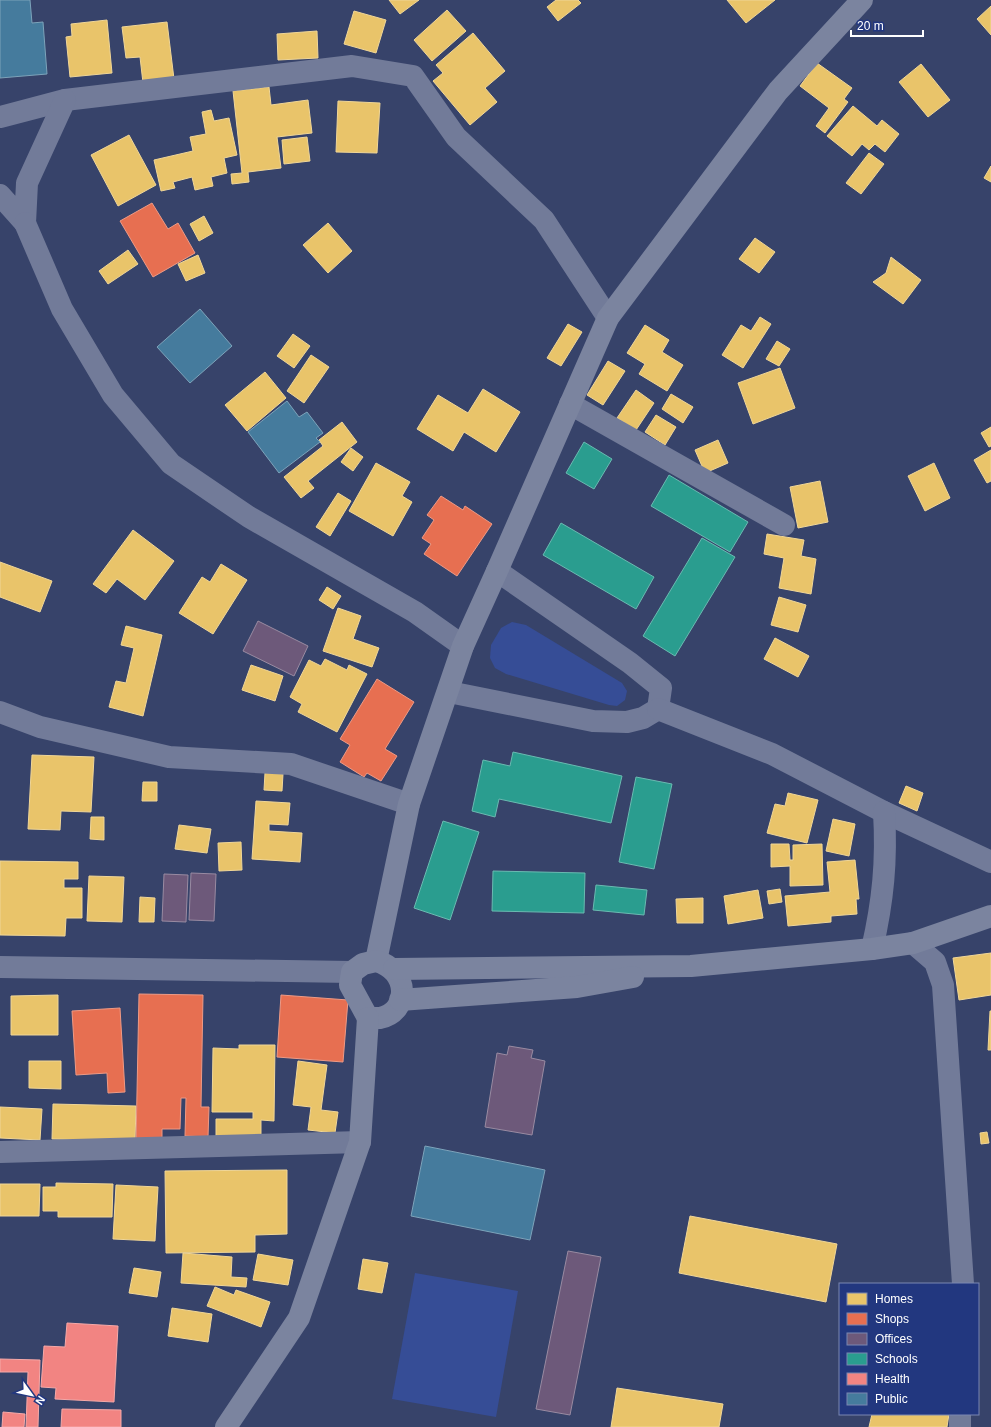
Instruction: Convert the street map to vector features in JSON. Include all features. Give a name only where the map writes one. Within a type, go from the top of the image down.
[{"type":"main road","points":[[385,965],[409,804],[463,646],[608,318],[778,91],[862,0]]},
{"type":"main road","points":[[226,1427],[299,1318],[360,1142],[368,1018],[351,978],[363,964],[691,966],[872,949],[913,943],[991,916]]},
{"type":"main road","points":[[368,1018],[381,1018],[393,1011],[400,1000],[402,989],[400,978],[385,965]]},
{"type":"main road","points":[[400,1000],[577,988],[691,966]]},
{"type":"street","points":[[0,117],[65,100],[352,66],[413,76],[456,137],[544,220],[608,318]]},
{"type":"street","points":[[25,224],[27,183],[65,100]]},
{"type":"street","points":[[0,195],[25,224],[62,309],[113,395],[171,464],[249,517],[415,612],[463,646]]},
{"type":"street","points":[[570,404],[784,525]]},
{"type":"street","points":[[497,571],[630,663],[661,688],[658,709]]},
{"type":"street","points":[[448,692],[593,721],[627,722],[643,718],[658,709]]},
{"type":"street","points":[[658,709],[772,754],[884,812],[991,862]]},
{"type":"street","points":[[0,712],[40,727],[169,757],[291,764],[409,804]]},
{"type":"street","points":[[872,949],[881,911],[886,850],[884,812]]},
{"type":"street","points":[[913,943],[936,962],[943,985],[963,1283]]},
{"type":"street","points":[[0,966],[351,978]]},
{"type":"street","points":[[0,980],[351,978]]},
{"type":"street","points":[[0,1152],[360,1142]]},
{"type":"street","points":[[960,1415],[960,1427]]},
{"type":"shaded area","points":[[512,622],[526,625],[622,683],[627,691],[625,700],[617,706],[609,705],[506,674],[495,668],[490,658],[491,645],[501,628]]},
{"type":"shaded area","points":[[415,1273],[518,1291],[496,1417],[392,1399]]},
{"type":"building: Homes","points":[[389,0],[419,0],[400,14]]},
{"type":"building: Homes","points":[[556,0],[578,0],[581,3],[558,21],[547,7]]},
{"type":"building: Homes","points":[[727,0],[775,0],[746,23]]},
{"type":"building: Homes","points":[[991,6],[991,35],[977,19]]},
{"type":"building: Homes","points":[[447,10],[466,31],[432,61],[414,40]]},
{"type":"building: Homes","points":[[354,11],[386,20],[376,53],[344,44]]},
{"type":"building: Homes","points":[[107,20],[112,73],[70,77],[66,37],[72,36],[71,24]]},
{"type":"building: Homes","points":[[167,22],[174,79],[143,83],[140,57],[126,58],[122,27]]},
{"type":"building: Homes","points":[[317,31],[318,58],[278,60],[277,34]]},
{"type":"building: Homes","points":[[473,33],[505,71],[485,88],[497,102],[470,125],[433,81],[443,73],[436,65]]},
{"type":"building: Homes","points":[[817,63],[852,88],[844,99],[848,102],[825,133],[816,126],[829,108],[800,86]]},
{"type":"building: Homes","points":[[921,64],[950,100],[928,117],[899,82]]},
{"type":"building: Homes","points":[[269,87],[271,105],[308,100],[312,133],[277,137],[281,168],[248,172],[249,182],[232,184],[231,174],[242,173],[233,91]]},
{"type":"building: Homes","points":[[338,101],[380,103],[377,153],[336,152]]},
{"type":"building: Homes","points":[[853,106],[877,126],[882,120],[899,134],[885,152],[875,144],[869,150],[862,144],[852,156],[827,136]]},
{"type":"building: Homes","points":[[211,110],[214,121],[229,118],[237,155],[224,158],[227,173],[211,177],[213,186],[195,190],[192,177],[173,182],[175,188],[161,191],[154,160],[193,151],[190,137],[206,134],[202,112]]},
{"type":"building: Homes","points":[[129,135],[156,185],[118,206],[91,155]]},
{"type":"building: Homes","points":[[307,137],[310,161],[284,164],[282,140]]},
{"type":"building: Homes","points":[[869,153],[884,164],[861,194],[846,183]]},
{"type":"building: Homes","points":[[991,166],[991,182],[984,178]]},
{"type":"building: Homes","points":[[204,216],[213,233],[199,241],[190,224]]},
{"type":"building: Homes","points":[[328,223],[352,251],[328,273],[303,245]]},
{"type":"building: Homes","points":[[755,238],[775,252],[759,273],[739,259]]},
{"type":"building: Homes","points":[[128,250],[138,264],[108,284],[99,271]]},
{"type":"building: Homes","points":[[198,255],[205,273],[186,281],[178,264]]},
{"type":"building: Homes","points":[[891,257],[921,280],[903,304],[873,282],[886,273]]},
{"type":"building: Homes","points":[[760,317],[771,324],[743,368],[722,355],[741,325],[751,331]]},
{"type":"building: Homes","points":[[568,324],[582,332],[561,366],[547,358]]},
{"type":"building: Homes","points":[[645,325],[669,340],[662,352],[683,365],[667,391],[639,374],[645,364],[627,353]]},
{"type":"building: Homes","points":[[293,334],[310,346],[294,368],[277,356]]},
{"type":"building: Homes","points":[[777,341],[790,349],[779,366],[766,359]]},
{"type":"building: Homes","points":[[311,355],[329,367],[304,403],[287,391]]},
{"type":"building: Homes","points":[[608,361],[625,371],[603,405],[587,395]]},
{"type":"building: Homes","points":[[780,368],[795,408],[753,424],[738,383]]},
{"type":"building: Homes","points":[[265,372],[286,398],[247,431],[225,405]]},
{"type":"building: Homes","points":[[483,389],[520,412],[496,452],[464,432],[453,451],[417,429],[438,395],[468,413]]},
{"type":"building: Homes","points":[[636,390],[654,403],[636,430],[617,418]]},
{"type":"building: Homes","points":[[671,394],[693,407],[683,423],[662,409]]},
{"type":"building: Homes","points":[[656,415],[676,427],[665,445],[645,432]]},
{"type":"building: Homes","points":[[342,422],[357,442],[308,481],[314,488],[301,498],[284,477],[323,446],[319,440]]},
{"type":"building: Homes","points":[[991,427],[991,446],[989,447],[981,433]]},
{"type":"building: Homes","points":[[718,440],[728,463],[705,473],[695,450]]},
{"type":"building: Homes","points":[[351,448],[363,457],[353,471],[341,462]]},
{"type":"building: Homes","points":[[991,450],[991,481],[987,483],[974,460]]},
{"type":"building: Homes","points":[[376,463],[410,482],[402,496],[412,502],[393,536],[349,511]]},
{"type":"building: Homes","points":[[934,463],[950,498],[925,511],[908,476]]},
{"type":"building: Homes","points":[[820,481],[828,522],[798,528],[790,487]]},
{"type":"building: Homes","points":[[338,493],[351,501],[330,536],[316,527]]},
{"type":"building: Homes","points":[[133,530],[174,561],[145,600],[117,579],[106,593],[93,584]]},
{"type":"building: Homes","points":[[767,534],[804,540],[801,556],[816,559],[811,594],[779,588],[784,558],[764,554]]},
{"type":"building: Homes","points":[[0,562],[52,581],[40,612],[0,597]]},
{"type":"building: Homes","points":[[221,564],[247,580],[213,634],[179,613],[202,577],[210,582]]},
{"type":"building: Homes","points":[[327,587],[341,596],[333,609],[319,600]]},
{"type":"building: Homes","points":[[779,597],[806,605],[798,632],[771,625]]},
{"type":"building: Homes","points":[[338,608],[361,616],[353,639],[379,648],[372,667],[323,651]]},
{"type":"building: Homes","points":[[126,626],[162,635],[143,716],[109,707],[116,681],[126,683],[134,648],[121,645]]},
{"type":"building: Homes","points":[[775,638],[809,656],[798,677],[764,659]]},
{"type":"building: Homes","points":[[325,659],[347,670],[349,665],[367,674],[337,732],[298,712],[302,704],[290,697],[309,660],[321,666]]},
{"type":"building: Homes","points":[[251,665],[283,676],[275,701],[242,690]]},
{"type":"building: Homes","points":[[32,755],[94,757],[91,812],[61,811],[60,830],[28,829]]},
{"type":"building: Homes","points":[[265,773],[283,774],[282,791],[264,790]]},
{"type":"building: Homes","points":[[143,782],[157,782],[157,801],[142,801]]},
{"type":"building: Homes","points":[[906,786],[923,793],[917,811],[899,803]]},
{"type":"building: Homes","points":[[788,793],[818,800],[807,843],[767,833],[775,804],[785,806]]},
{"type":"building: Homes","points":[[256,801],[290,803],[288,825],[269,824],[269,831],[302,833],[300,862],[252,859]]},
{"type":"building: Homes","points":[[91,817],[104,817],[104,840],[90,839]]},
{"type":"building: Homes","points":[[833,819],[855,824],[849,856],[826,851]]},
{"type":"building: Homes","points":[[179,825],[211,829],[207,853],[175,849]]},
{"type":"building: Homes","points":[[241,842],[242,870],[219,871],[218,843]]},
{"type":"building: Homes","points":[[771,844],[789,844],[790,860],[793,860],[793,845],[822,844],[823,885],[790,886],[790,866],[771,867]]},
{"type":"building: Homes","points":[[855,860],[859,899],[856,899],[857,914],[831,916],[831,922],[788,926],[785,896],[830,892],[827,862]]},
{"type":"building: Homes","points":[[0,861],[78,862],[78,879],[64,879],[64,888],[82,888],[82,918],[66,918],[65,936],[0,935]]},
{"type":"building: Homes","points":[[89,876],[124,877],[122,922],[87,921]]},
{"type":"building: Homes","points":[[780,889],[782,902],[769,904],[767,891]]},
{"type":"building: Homes","points":[[758,890],[763,918],[728,924],[724,896]]},
{"type":"building: Homes","points":[[140,897],[155,898],[154,922],[139,922]]},
{"type":"building: Homes","points":[[703,898],[703,923],[677,923],[676,899]]},
{"type":"building: Homes","points":[[991,953],[991,995],[959,1000],[953,958]]},
{"type":"building: Homes","points":[[58,995],[58,1035],[11,1035],[11,996]]},
{"type":"building: Homes","points":[[990,1011],[991,1050],[988,1050]]},
{"type":"building: Homes","points":[[239,1045],[275,1045],[274,1121],[261,1120],[261,1140],[216,1140],[216,1119],[253,1119],[253,1112],[212,1112],[213,1048],[239,1049]]},
{"type":"building: Homes","points":[[29,1061],[61,1061],[61,1089],[29,1088]]},
{"type":"building: Homes","points":[[298,1061],[327,1065],[321,1110],[338,1112],[335,1133],[308,1130],[311,1107],[293,1105]]},
{"type":"building: Homes","points":[[53,1104],[136,1106],[135,1141],[52,1139]]},
{"type":"building: Homes","points":[[0,1107],[42,1109],[40,1140],[0,1138]]},
{"type":"building: Homes","points":[[987,1132],[989,1143],[981,1144],[980,1133]]},
{"type":"building: Homes","points":[[287,1170],[287,1234],[255,1235],[255,1252],[166,1253],[165,1171]]},
{"type":"building: Homes","points":[[56,1183],[113,1184],[112,1217],[58,1217],[58,1211],[43,1211],[43,1187],[56,1187]]},
{"type":"building: Homes","points":[[0,1184],[40,1184],[39,1216],[0,1216]]},
{"type":"building: Homes","points":[[116,1185],[158,1187],[155,1241],[113,1239]]},
{"type":"building: Homes","points":[[690,1216],[837,1244],[826,1302],[679,1273]]},
{"type":"building: Homes","points":[[183,1253],[232,1257],[231,1277],[247,1278],[246,1287],[181,1283]]},
{"type":"building: Homes","points":[[258,1254],[293,1260],[288,1285],[253,1280]]},
{"type":"building: Homes","points":[[363,1259],[388,1263],[382,1293],[358,1289]]},
{"type":"building: Homes","points":[[134,1268],[161,1272],[157,1297],[129,1293]]},
{"type":"building: Homes","points":[[215,1287],[234,1295],[236,1290],[270,1302],[261,1327],[207,1306]]},
{"type":"building: Homes","points":[[172,1308],[212,1314],[208,1342],[168,1336]]},
{"type":"building: Homes","points":[[617,1388],[723,1404],[719,1427],[611,1427]]},
{"type":"building: Homes","points":[[872,1415],[949,1415],[947,1427],[869,1427]]},
{"type":"building: Shops","points":[[152,203],[168,229],[178,223],[195,253],[153,277],[120,221]]},
{"type":"building: Shops","points":[[441,496],[463,510],[465,506],[492,524],[457,576],[424,554],[431,544],[422,538],[434,520],[427,515]]},
{"type":"building: Shops","points":[[377,679],[414,702],[385,749],[397,756],[381,781],[367,773],[364,777],[340,762],[350,745],[340,739]]},
{"type":"building: Shops","points":[[139,994],[203,995],[201,1107],[209,1107],[208,1137],[185,1136],[186,1098],[181,1098],[180,1129],[162,1129],[162,1143],[136,1142]]},
{"type":"building: Shops","points":[[281,995],[348,1000],[343,1062],[277,1057]]},
{"type":"building: Shops","points":[[120,1008],[125,1092],[108,1093],[107,1073],[76,1075],[72,1011]]},
{"type":"building: Offices","points":[[258,621],[308,646],[294,676],[243,651]]},
{"type":"building: Offices","points":[[191,873],[216,874],[214,921],[189,920]]},
{"type":"building: Offices","points":[[164,874],[188,875],[186,922],[162,921]]},
{"type":"building: Offices","points":[[509,1046],[533,1050],[531,1058],[545,1061],[532,1135],[485,1127],[497,1053],[507,1055]]},
{"type":"building: Offices","points":[[568,1251],[601,1257],[570,1415],[536,1409]]},
{"type":"building: Schools","points":[[584,442],[612,459],[594,489],[566,473]]},
{"type":"building: Schools","points":[[669,475],[748,522],[730,552],[651,506]]},
{"type":"building: Schools","points":[[561,523],[654,577],[636,609],[543,555]]},
{"type":"building: Schools","points":[[702,538],[735,557],[675,656],[643,636]]},
{"type":"building: Schools","points":[[513,752],[622,776],[611,823],[499,799],[495,817],[472,811],[483,760],[510,766]]},
{"type":"building: Schools","points":[[636,777],[672,784],[654,869],[619,862]]},
{"type":"building: Schools","points":[[443,821],[479,832],[450,920],[414,908]]},
{"type":"building: Schools","points":[[493,871],[585,873],[584,913],[492,911]]},
{"type":"building: Schools","points":[[596,885],[647,890],[644,915],[593,910]]},
{"type":"building: Health","points":[[67,1323],[118,1326],[114,1402],[55,1399],[56,1388],[41,1387],[44,1346],[65,1347]]},
{"type":"building: Health","points":[[0,1359],[40,1360],[38,1427],[26,1427],[28,1372],[0,1372]]},
{"type":"building: Health","points":[[62,1409],[121,1410],[121,1427],[61,1427]]},
{"type":"building: Health","points":[[3,1412],[25,1414],[24,1427],[2,1427]]},
{"type":"building: Public","points":[[0,0],[30,0],[32,23],[43,22],[47,74],[0,78]]},
{"type":"building: Public","points":[[200,309],[232,346],[190,383],[157,347]]},
{"type":"building: Public","points":[[287,401],[299,417],[307,412],[323,433],[316,438],[320,442],[279,473],[248,432]]},
{"type":"building: Public","points":[[425,1146],[545,1170],[530,1240],[411,1216]]}]
